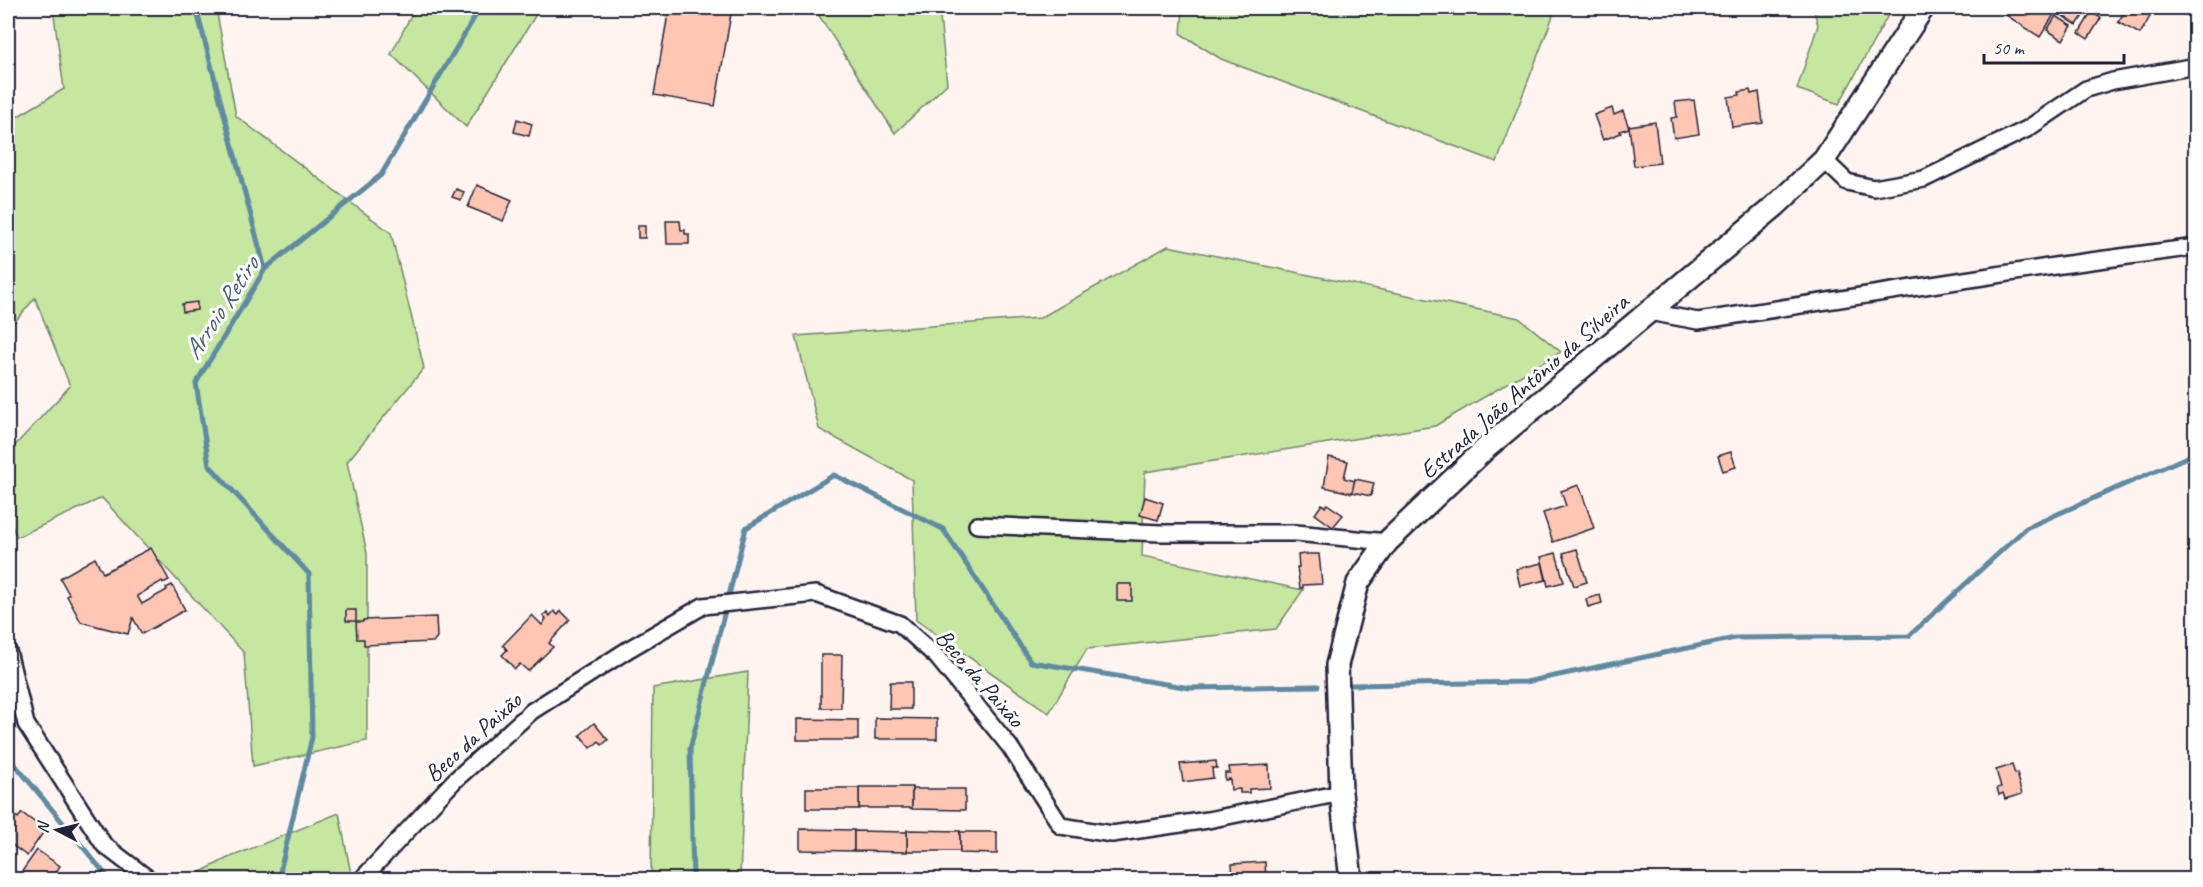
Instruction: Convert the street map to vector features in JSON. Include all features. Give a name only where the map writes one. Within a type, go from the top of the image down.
[{"type":"main road","name":"Estrada João Antônio da Silveira","points":[[1351,879],[1341,793],[1337,665],[1358,583],[1387,542],[1486,448],[1775,206],[1824,160],[1923,8]]},
{"type":"street","points":[[1824,160],[1847,182],[1874,188],[1924,179],[2027,129],[2086,89],[2113,81],[2196,66]]},
{"type":"street","points":[[1649,312],[1698,321],[2061,265],[2196,247]]},
{"type":"street","points":[[977,525],[1161,533],[1296,533],[1387,542]]},
{"type":"street","name":"Beco da Paixão","points":[[361,879],[454,781],[532,711],[629,649],[703,606],[816,594],[900,624],[937,657],[1010,747],[1061,826],[1112,834],[1208,820],[1341,793]]},
{"type":"street","points":[[8,651],[26,724],[104,845],[150,879]]},
{"type":"green space","points":[[53,8],[216,8],[236,116],[391,233],[424,368],[347,462],[367,553],[367,741],[253,766],[244,653],[102,498],[17,537],[8,518],[8,453],[70,386],[35,298],[8,330],[8,122],[64,89]]},
{"type":"green space","points":[[415,8],[540,8],[466,127],[391,54]]},
{"type":"green space","points":[[814,8],[939,8],[947,84],[895,133]]},
{"type":"green space","points":[[1183,8],[1556,8],[1497,162],[1221,59],[1181,34]]},
{"type":"green space","points":[[1813,8],[1892,8],[1839,104],[1797,89],[1818,25]]},
{"type":"green space","points":[[1168,246],[1519,318],[1561,352],[1435,426],[1145,472],[1142,556],[1303,590],[1276,629],[1087,649],[1049,713],[916,620],[912,480],[819,429],[796,336],[1040,318]]},
{"type":"green space","points":[[748,672],[740,879],[651,879],[653,688]]},
{"type":"green space","points":[[339,813],[352,879],[187,879],[228,858]]},
{"type":"building","points":[[669,8],[732,8],[715,106],[654,95]]},
{"type":"building","points":[[1995,8],[2046,8],[2055,13],[2040,37]]},
{"type":"building","points":[[2050,8],[2088,8],[2077,25]]},
{"type":"building","points":[[2094,8],[2099,10],[2096,15],[2101,18],[2088,39],[2079,33]]},
{"type":"building","points":[[2127,8],[2155,8],[2140,34],[2118,22]]},
{"type":"building","points":[[2056,16],[2072,26],[2063,40],[2047,30]]},
{"type":"building","points":[[1750,90],[1751,94],[1759,92],[1763,123],[1732,127],[1728,97]]},
{"type":"building","points":[[1694,100],[1699,134],[1674,138],[1671,118],[1677,117],[1675,102]]},
{"type":"building","points":[[1612,108],[1614,115],[1623,111],[1629,128],[1603,140],[1594,115]]},
{"type":"building","points":[[517,119],[532,124],[529,136],[514,132]]},
{"type":"building","points":[[1655,122],[1660,163],[1634,166],[1629,126]]},
{"type":"building","points":[[477,185],[512,200],[503,221],[468,207]]},
{"type":"building","points":[[456,189],[464,192],[461,200],[452,197]]},
{"type":"building","points":[[666,221],[680,221],[681,230],[689,234],[689,244],[667,244]]},
{"type":"building","points":[[638,226],[645,226],[645,238],[638,238]]},
{"type":"building","points":[[197,302],[197,310],[183,312],[182,304]]},
{"type":"building","points":[[1731,452],[1736,467],[1723,471],[1718,456]]},
{"type":"building","points":[[1329,457],[1348,461],[1344,478],[1355,481],[1352,493],[1324,487]]},
{"type":"building","points":[[1355,479],[1374,483],[1371,496],[1352,492]]},
{"type":"building","points":[[1579,485],[1594,528],[1553,542],[1543,513],[1566,506],[1561,491]]},
{"type":"building","points":[[1145,497],[1163,503],[1158,520],[1140,515]]},
{"type":"building","points":[[1322,504],[1325,507],[1327,504],[1343,515],[1333,527],[1315,514]]},
{"type":"building","points":[[151,548],[169,580],[163,583],[162,581],[137,596],[142,604],[172,585],[185,610],[142,634],[133,618],[128,634],[81,622],[60,578],[95,558],[103,573]]},
{"type":"building","points":[[1577,549],[1587,582],[1574,586],[1563,553]]},
{"type":"building","points":[[1556,553],[1564,582],[1548,586],[1541,557]]},
{"type":"building","points":[[1319,554],[1322,584],[1303,585],[1303,588],[1300,588],[1298,555]]},
{"type":"building","points":[[1542,563],[1546,580],[1520,586],[1516,569]]},
{"type":"building","points":[[1117,584],[1132,584],[1132,601],[1117,601]]},
{"type":"building","points":[[1600,595],[1602,603],[1588,607],[1586,599]]},
{"type":"building","points":[[346,610],[356,610],[356,621],[346,621]]},
{"type":"building","points":[[554,611],[558,615],[561,611],[570,620],[549,643],[553,647],[528,671],[520,664],[515,669],[502,655],[507,650],[503,645],[532,615],[542,625],[546,619],[543,616],[547,612],[550,616]]},
{"type":"building","points":[[436,617],[437,637],[433,642],[364,645],[364,639],[357,639],[356,622],[363,622],[363,620]]},
{"type":"building","points":[[821,655],[842,655],[841,708],[821,708]]},
{"type":"building","points":[[890,682],[911,682],[911,709],[889,709]]},
{"type":"building","points":[[875,718],[937,719],[937,739],[875,739]]},
{"type":"building","points":[[797,719],[858,720],[858,740],[797,740]]},
{"type":"building","points":[[594,723],[608,740],[602,745],[599,741],[591,748],[580,735]]},
{"type":"building","points":[[1216,761],[1217,768],[1212,768],[1213,778],[1183,782],[1180,764]]},
{"type":"building","points":[[1269,765],[1270,788],[1249,789],[1249,793],[1240,793],[1240,789],[1231,790],[1230,779],[1225,780],[1225,773],[1230,773],[1229,767]]},
{"type":"building","points":[[2012,765],[2015,774],[2017,773],[2022,794],[2005,799],[2003,793],[1999,795],[1997,788],[2001,787],[1996,770]]},
{"type":"building","points":[[859,787],[912,787],[912,808],[859,808]]},
{"type":"building","points":[[806,788],[859,788],[859,809],[806,809]]},
{"type":"building","points":[[912,789],[965,789],[965,810],[912,809]]},
{"type":"building","points":[[10,811],[18,818],[22,813],[45,830],[27,856],[8,842],[8,814]]},
{"type":"building","points":[[800,829],[854,830],[854,851],[800,850]]},
{"type":"building","points":[[907,830],[960,831],[960,851],[907,851]]},
{"type":"building","points":[[854,831],[907,832],[907,852],[854,851]]},
{"type":"building","points":[[960,832],[997,832],[997,854],[960,853]]},
{"type":"building","points":[[37,850],[60,866],[51,880],[16,880]]},
{"type":"building","points":[[1265,862],[1266,880],[1233,880],[1232,864]]},
{"type":"waterway","points":[[196,8],[265,269]]},
{"type":"waterway","name":"Arroio Retiro","points":[[278,880],[312,737],[309,574],[209,465],[196,383],[265,269],[381,175],[480,8]]},
{"type":"waterway","points":[[1351,685],[1526,682],[1735,638],[1909,636],[2026,528],[2196,453]]},
{"type":"waterway","points":[[693,880],[690,749],[746,528],[834,475],[943,529],[1031,662],[1190,688],[1318,686]]},
{"type":"waterway","points":[[8,756],[110,880]]}]
